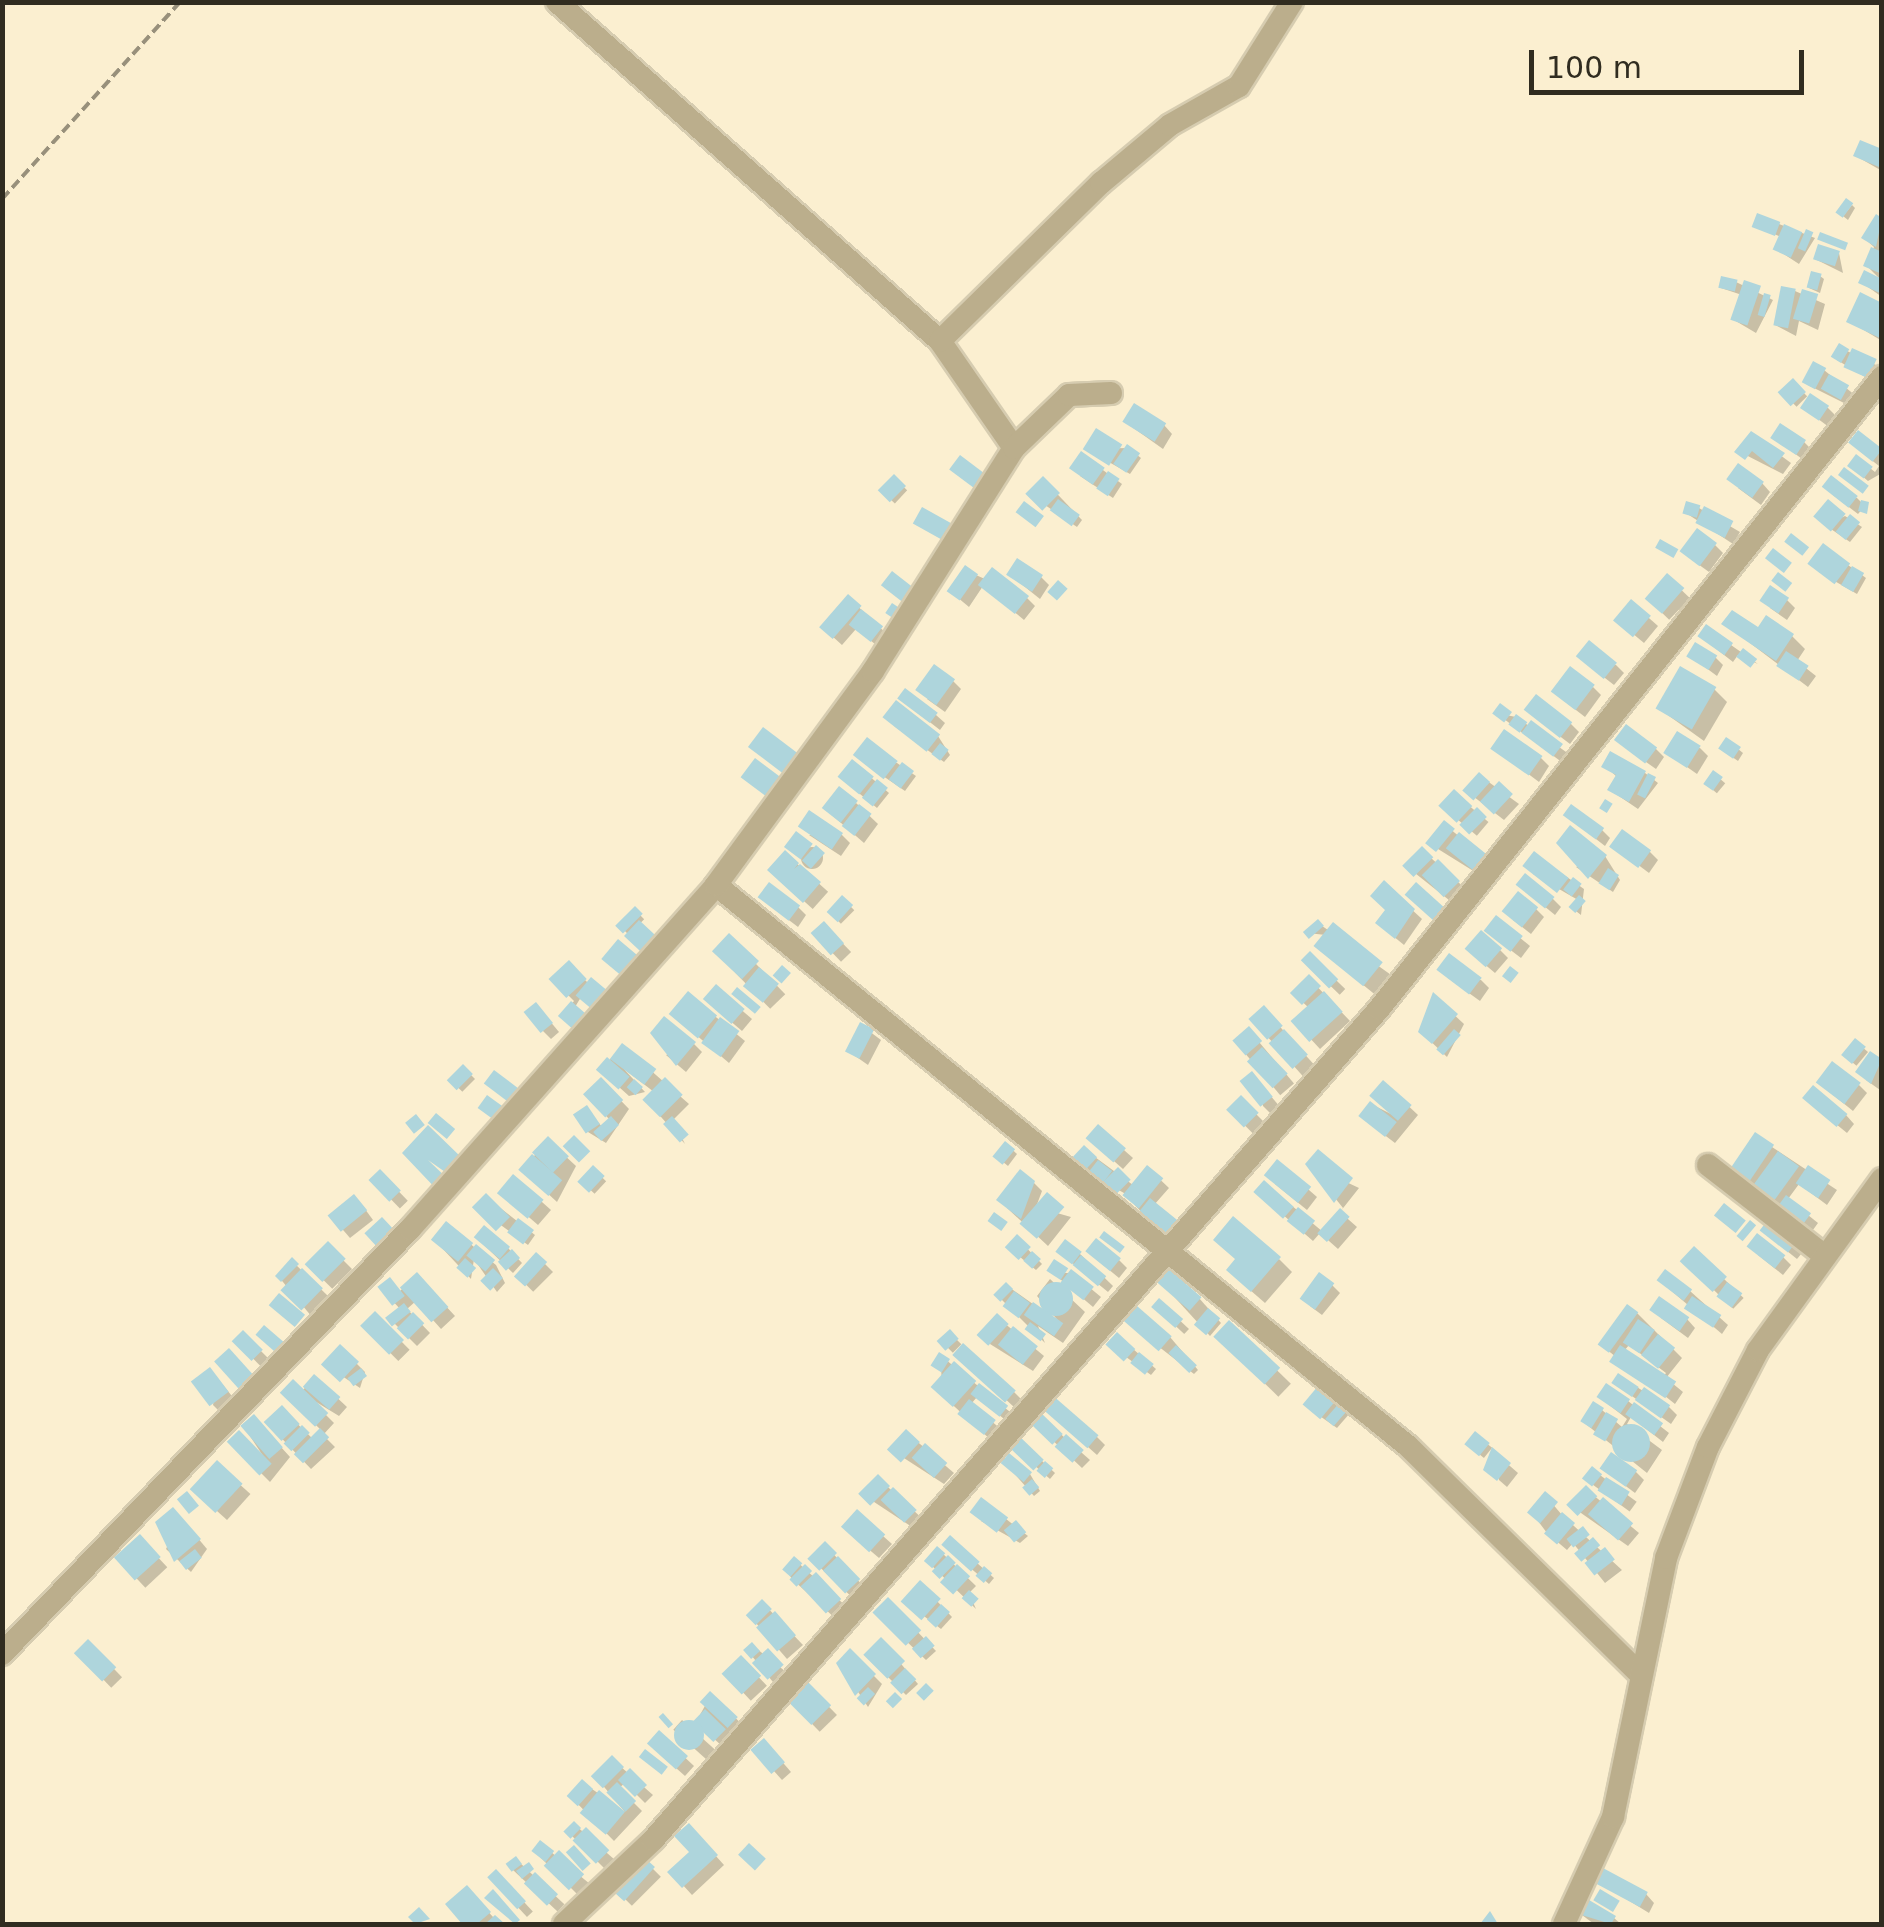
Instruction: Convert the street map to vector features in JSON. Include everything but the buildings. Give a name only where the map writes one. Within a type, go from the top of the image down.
[{"type":"street","points":[[557,2],[940,341],[1014,448]]},
{"type":"street","points":[[940,341],[1101,183],[1170,125],[1239,86],[1292,2]]},
{"type":"street","points":[[564,1924],[653,1840],[1379,1009],[1882,378]]},
{"type":"street","points":[[2,1654],[410,1230],[716,885],[873,671],[1014,448],[1069,395],[1111,393]]},
{"type":"street","points":[[716,885],[1408,1446],[1640,1674]]},
{"type":"street","points":[[1708,1165],[1825,1256]]},
{"type":"street","points":[[1564,1924],[1613,1817],[1666,1558],[1716,1431],[1825,1256],[1882,1178]]},
{"type":"path","points":[[2,200],[180,2]]}]
